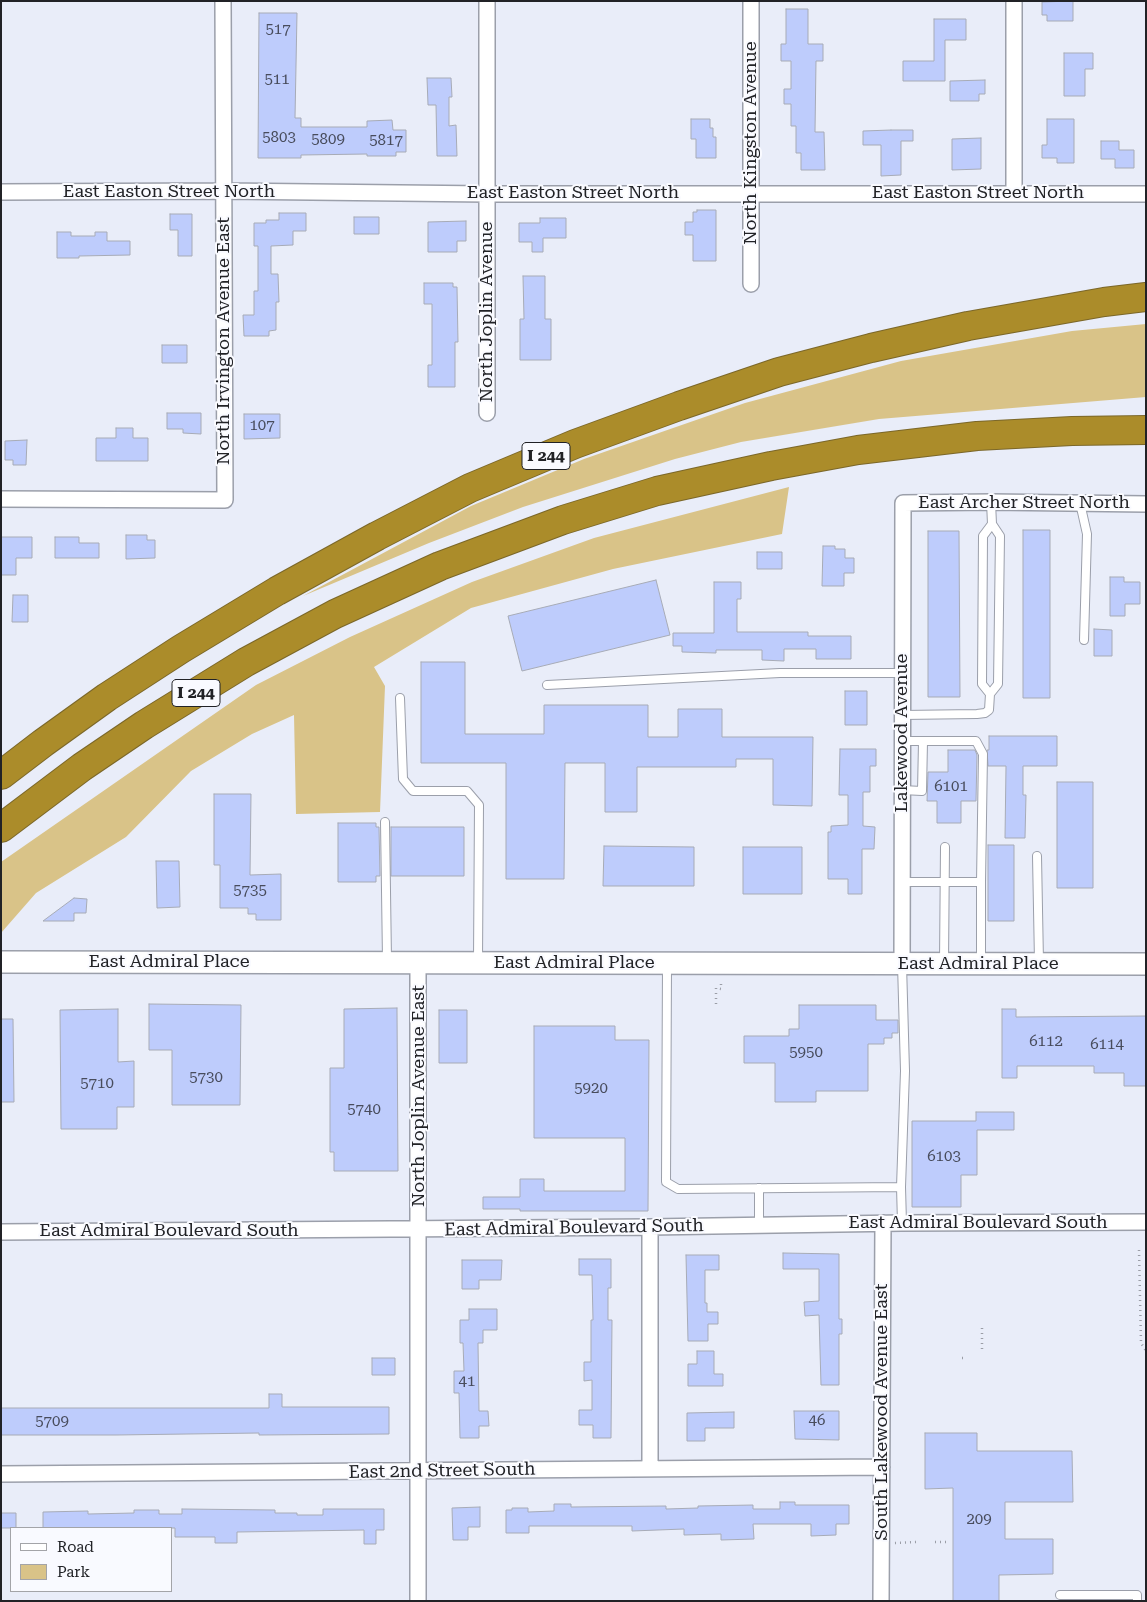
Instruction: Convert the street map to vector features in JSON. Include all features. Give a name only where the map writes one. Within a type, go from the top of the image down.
[{"type":"highway","name":"I 244","points":[[1,775],[107,698],[181,649],[277,591],[470,488],[557,451],[679,406],[788,370],[871,348],[968,326],[1104,302],[1146,297]]},
{"type":"highway","points":[[1104,302],[1146,302]]},
{"type":"highway","name":"I 244","points":[[1,828],[82,767],[136,730],[254,658],[335,614],[440,566],[562,520],[657,491],[771,466],[858,450],[977,436],[1146,430]]},
{"type":"main road","name":"East Admiral Place","points":[[1,962],[1146,964]]},
{"type":"street","name":"North Irvington Avenue East","points":[[1,499],[225,500],[223,1]]},
{"type":"street","name":"North Joplin Avenue","points":[[487,413],[488,1]]},
{"type":"street","name":"North Kingston Avenue","points":[[751,1],[751,284]]},
{"type":"street","points":[[1014,1],[1014,193]]},
{"type":"street","name":"East Easton Street North","points":[[1,192],[1146,194]]},
{"type":"street","name":"East Archer Street North","points":[[903,503],[1146,504]]},
{"type":"street","name":"Lakewood Avenue","points":[[902,964],[903,503]]},
{"type":"street","name":"North Joplin Avenue East","points":[[418,962],[418,1601]]},
{"type":"street","name":"East Admiral Boulevard South","points":[[1,1232],[1146,1222]]},
{"type":"street","name":"South Lakewood Avenue East","points":[[881,1601],[883,1223]]},
{"type":"street","points":[[650,1227],[650,1469]]},
{"type":"street","name":"East 2nd Street South","points":[[1,1474],[882,1467]]},
{"type":"lane","points":[[902,715],[985,713],[989,710],[990,694],[998,684],[1000,536],[992,524],[992,502]]},
{"type":"lane","points":[[1080,503],[1086,534],[1084,640]]},
{"type":"lane","points":[[990,694],[982,684],[982,546],[983,534],[992,524]]},
{"type":"lane","points":[[547,684],[780,673],[903,673]]},
{"type":"lane","points":[[400,698],[403,779],[413,791],[467,791],[480,805],[478,962]]},
{"type":"lane","points":[[902,742],[976,741],[983,754],[980,882],[981,964]]},
{"type":"lane","points":[[902,790],[922,790],[923,742]]},
{"type":"lane","points":[[385,822],[387,962]]},
{"type":"lane","points":[[944,964],[945,846]]},
{"type":"lane","points":[[1038,856],[1038,964]]},
{"type":"lane","points":[[902,882],[980,882]]},
{"type":"lane","points":[[667,964],[666,1182],[678,1189],[901,1187]]},
{"type":"lane","points":[[902,964],[905,1061],[901,1187],[902,1223]]},
{"type":"lane","points":[[759,1188],[759,1225]]},
{"type":"lane","points":[[1060,1595],[1137,1595],[1137,1601]]},
{"type":"path","points":[[716,1004],[716,988],[721,989],[721,964]]},
{"type":"path","points":[[1139,1250],[1141,1343],[1146,1351]]},
{"type":"path","points":[[982,1328],[982,1353]]},
{"type":"path","points":[[962,1358],[967,1358]]},
{"type":"path","points":[[881,1543],[916,1542]]},
{"type":"path","points":[[935,1542],[949,1542]]},
{"type":"green space","points":[[1146,324],[1146,397],[879,419],[741,442],[675,459],[523,507],[429,543],[303,596],[471,506],[584,459],[745,403],[901,361],[1072,331]]},
{"type":"green space","points":[[789,487],[782,534],[613,569],[471,608],[374,667],[385,686],[380,812],[296,814],[294,715],[252,734],[191,771],[126,837],[36,893],[1,933],[1,862],[256,685],[350,637],[472,582],[594,538]]},
{"type":"building","points":[[1073,1],[1073,21],[1047,21],[1047,15],[1042,15],[1042,2]]},
{"type":"building","points":[[786,9],[808,9],[808,44],[823,44],[823,61],[816,61],[815,132],[824,132],[825,170],[801,170],[801,153],[796,153],[796,126],[791,126],[791,104],[784,104],[784,89],[791,89],[791,61],[781,61],[781,44],[786,44]]},
{"type":"building","points":[[259,13],[297,13],[295,118],[301,118],[301,127],[367,127],[367,121],[392,120],[393,130],[406,130],[406,152],[396,152],[396,156],[367,156],[367,154],[301,155],[301,158],[258,158]]},
{"type":"building","points":[[934,19],[966,19],[966,40],[945,40],[945,81],[903,81],[903,61],[934,61]]},
{"type":"building","points":[[1064,53],[1093,53],[1093,69],[1085,69],[1085,96],[1064,96]]},
{"type":"building","points":[[427,78],[451,78],[452,97],[449,97],[449,126],[456,125],[457,156],[437,156],[436,105],[428,105]]},
{"type":"building","points":[[985,80],[985,94],[979,94],[979,101],[950,101],[950,81]]},
{"type":"building","points":[[691,119],[710,119],[713,137],[716,137],[716,158],[696,158],[696,139],[691,139]]},
{"type":"building","points":[[1047,119],[1074,119],[1074,163],[1057,163],[1057,158],[1042,158],[1042,145],[1047,145]]},
{"type":"building","points":[[913,130],[913,141],[901,141],[901,175],[881,176],[881,145],[863,145],[863,131]]},
{"type":"building","points":[[981,138],[981,169],[952,170],[952,139]]},
{"type":"building","points":[[1101,141],[1119,141],[1119,150],[1134,150],[1134,168],[1115,168],[1115,159],[1101,159]]},
{"type":"building","points":[[697,210],[716,210],[716,261],[693,261],[693,235],[685,235],[685,222],[693,222],[693,212],[697,212]]},
{"type":"building","points":[[279,213],[306,213],[306,231],[293,231],[293,245],[271,246],[271,274],[278,274],[279,302],[276,302],[276,330],[269,331],[269,336],[244,336],[243,315],[254,315],[254,291],[258,291],[258,246],[254,246],[254,223],[266,223],[266,220],[279,220]]},
{"type":"building","points":[[170,214],[192,214],[192,256],[178,256],[178,230],[170,230]]},
{"type":"building","points":[[354,217],[379,217],[379,234],[354,234]]},
{"type":"building","points":[[540,218],[566,218],[566,238],[543,238],[543,252],[532,252],[532,242],[519,242],[519,223],[540,223]]},
{"type":"building","points":[[466,221],[466,241],[457,241],[457,252],[428,252],[428,222]]},
{"type":"building","points":[[57,232],[71,232],[71,236],[95,236],[95,232],[107,232],[107,241],[130,241],[130,255],[57,258]]},
{"type":"building","points":[[523,276],[545,276],[545,319],[551,319],[551,360],[520,360],[520,319],[524,319]]},
{"type":"building","points":[[424,283],[453,283],[453,287],[457,287],[458,342],[455,342],[455,387],[428,387],[428,365],[432,365],[432,304],[424,304]]},
{"type":"building","points":[[162,345],[187,345],[187,363],[162,363]]},
{"type":"building","points":[[167,413],[201,413],[201,434],[183,433],[183,429],[167,429]]},
{"type":"building","points":[[244,414],[280,414],[280,438],[244,439]]},
{"type":"building","points":[[116,428],[133,428],[133,438],[148,438],[148,461],[96,461],[96,438],[116,438]]},
{"type":"building","points":[[27,440],[26,465],[13,465],[13,460],[5,460],[5,441]]},
{"type":"building","points":[[1023,530],[1050,530],[1050,698],[1023,698]]},
{"type":"building","points":[[928,531],[959,531],[960,697],[928,697]]},
{"type":"building","points":[[126,535],[147,535],[147,540],[155,540],[155,558],[126,559]]},
{"type":"building","points":[[1,537],[32,537],[32,558],[16,558],[16,575],[1,575]]},
{"type":"building","points":[[55,537],[79,537],[79,543],[99,543],[99,558],[55,558]]},
{"type":"building","points":[[823,546],[835,546],[835,549],[845,549],[845,558],[854,558],[854,573],[844,573],[844,586],[822,586]]},
{"type":"building","points":[[757,552],[782,552],[782,569],[757,569]]},
{"type":"building","points":[[1110,577],[1124,577],[1124,582],[1140,582],[1140,604],[1125,604],[1125,616],[1110,616]]},
{"type":"building","points":[[656,580],[670,635],[522,671],[508,616]]},
{"type":"building","points":[[714,582],[741,582],[741,599],[737,599],[737,632],[808,632],[808,636],[851,636],[851,659],[816,659],[816,649],[784,649],[784,661],[762,660],[762,650],[716,650],[716,653],[682,652],[682,646],[673,646],[673,633],[714,633]]},
{"type":"building","points":[[13,595],[28,595],[28,622],[12,622]]},
{"type":"building","points":[[1094,629],[1112,630],[1112,656],[1094,656]]},
{"type":"building","points":[[421,662],[465,662],[465,734],[544,734],[544,705],[648,705],[648,737],[678,737],[678,709],[722,709],[722,737],[813,737],[812,806],[773,805],[773,759],[736,759],[736,767],[637,767],[637,812],[605,812],[605,763],[565,763],[564,879],[506,879],[506,763],[421,763]]},
{"type":"building","points":[[845,691],[867,691],[867,725],[845,725]]},
{"type":"building","points":[[989,736],[1057,736],[1057,766],[1023,766],[1023,795],[1026,795],[1025,838],[1005,838],[1006,766],[988,766],[987,750],[989,750]]},
{"type":"building","points":[[840,749],[876,749],[876,766],[870,766],[870,792],[863,792],[863,826],[875,827],[874,849],[862,849],[862,894],[848,894],[848,879],[828,879],[828,832],[831,832],[831,826],[848,825],[848,795],[839,795]]},
{"type":"building","points":[[948,750],[975,750],[977,755],[976,801],[961,801],[961,823],[937,823],[937,801],[927,801],[928,772],[948,772]]},
{"type":"building","points":[[1057,782],[1093,782],[1093,888],[1057,888]]},
{"type":"building","points":[[214,794],[251,794],[250,875],[281,874],[281,920],[256,920],[256,914],[248,914],[248,908],[220,908],[220,865],[214,865]]},
{"type":"building","points":[[338,823],[376,823],[376,827],[379,827],[380,876],[376,876],[376,882],[338,882]]},
{"type":"building","points":[[391,827],[464,827],[464,876],[391,876]]},
{"type":"building","points":[[988,845],[1014,845],[1014,921],[988,921]]},
{"type":"building","points":[[604,846],[694,847],[694,886],[603,886]]},
{"type":"building","points":[[743,847],[802,847],[802,894],[743,894]]},
{"type":"building","points":[[156,861],[179,861],[180,907],[157,908]]},
{"type":"building","points":[[74,898],[87,899],[86,913],[74,913],[74,921],[43,921]]},
{"type":"building","points":[[149,1004],[241,1005],[240,1105],[172,1105],[172,1050],[149,1050]]},
{"type":"building","points":[[799,1005],[876,1005],[876,1020],[898,1020],[898,1033],[892,1033],[892,1038],[884,1038],[884,1044],[868,1044],[868,1091],[816,1091],[816,1102],[775,1102],[775,1063],[744,1063],[744,1036],[789,1036],[789,1029],[799,1029]]},
{"type":"building","points":[[397,1008],[398,1171],[334,1171],[334,1152],[330,1152],[330,1068],[344,1068],[344,1009]]},
{"type":"building","points":[[118,1009],[118,1062],[134,1061],[134,1107],[117,1107],[117,1129],[61,1129],[60,1010]]},
{"type":"building","points":[[1002,1009],[1016,1009],[1016,1017],[1146,1016],[1146,1086],[1124,1086],[1124,1073],[1094,1073],[1094,1066],[1017,1066],[1017,1078],[1002,1078]]},
{"type":"building","points":[[439,1010],[467,1010],[467,1063],[439,1063]]},
{"type":"building","points":[[1,1019],[13,1019],[14,1102],[1,1102]]},
{"type":"building","points":[[534,1026],[615,1026],[615,1040],[649,1040],[648,1211],[520,1211],[520,1209],[483,1209],[483,1197],[520,1197],[520,1179],[544,1179],[544,1191],[625,1191],[625,1138],[534,1138]]},
{"type":"building","points":[[976,1112],[1014,1112],[1014,1130],[977,1130],[977,1175],[961,1175],[961,1207],[912,1207],[912,1121],[976,1121]]},
{"type":"building","points":[[783,1253],[839,1254],[839,1319],[842,1319],[842,1334],[839,1334],[839,1385],[821,1385],[819,1315],[805,1316],[804,1302],[819,1301],[819,1269],[783,1269]]},
{"type":"building","points":[[686,1255],[719,1255],[719,1270],[705,1270],[705,1303],[707,1303],[707,1312],[718,1312],[718,1324],[708,1324],[708,1341],[688,1341]]},
{"type":"building","points":[[579,1259],[611,1259],[611,1288],[608,1288],[608,1320],[612,1320],[611,1438],[593,1438],[593,1425],[579,1425],[579,1410],[592,1410],[592,1380],[584,1381],[584,1362],[591,1362],[591,1320],[593,1320],[592,1275],[579,1275]]},
{"type":"building","points":[[462,1260],[502,1260],[501,1280],[479,1280],[479,1289],[462,1289]]},
{"type":"building","points":[[469,1309],[497,1309],[497,1330],[483,1330],[483,1343],[478,1343],[479,1411],[488,1411],[489,1426],[479,1426],[479,1438],[460,1438],[459,1393],[454,1393],[454,1371],[464,1371],[463,1343],[460,1343],[460,1320],[469,1320]]},
{"type":"building","points":[[697,1351],[714,1351],[714,1374],[723,1374],[723,1386],[688,1386],[688,1364],[697,1364]]},
{"type":"building","points":[[372,1358],[395,1358],[395,1375],[372,1375]]},
{"type":"building","points":[[269,1394],[282,1394],[282,1407],[389,1407],[389,1434],[1,1435],[1,1408],[269,1408]]},
{"type":"building","points":[[794,1411],[839,1411],[839,1440],[795,1439]]},
{"type":"building","points":[[734,1412],[734,1428],[705,1428],[705,1441],[687,1441],[687,1413]]},
{"type":"building","points":[[925,1433],[977,1433],[977,1451],[1072,1451],[1073,1502],[1005,1502],[1005,1539],[1053,1539],[1053,1574],[999,1575],[999,1601],[953,1601],[953,1488],[925,1489]]},
{"type":"building","points":[[780,1502],[795,1502],[795,1505],[849,1505],[849,1524],[836,1524],[836,1535],[811,1536],[811,1524],[753,1524],[754,1539],[721,1540],[721,1534],[684,1535],[684,1529],[632,1531],[632,1526],[529,1526],[529,1533],[506,1533],[506,1510],[512,1510],[512,1508],[528,1508],[528,1512],[554,1511],[554,1504],[571,1504],[571,1507],[666,1506],[666,1509],[698,1508],[698,1506],[753,1505],[753,1509],[780,1509]]},
{"type":"building","points":[[480,1507],[480,1527],[468,1527],[468,1540],[453,1540],[452,1508]]},
{"type":"building","points":[[182,1509],[275,1510],[275,1513],[323,1515],[323,1509],[384,1509],[384,1530],[376,1530],[376,1544],[364,1544],[364,1530],[237,1532],[237,1543],[215,1543],[215,1537],[175,1537],[175,1528],[172,1527],[43,1527],[43,1512],[88,1511],[88,1514],[134,1513],[134,1510],[159,1510],[159,1514],[182,1514]]},
{"type":"building","points":[[1,1513],[16,1513],[16,1527],[1,1528]]}]
